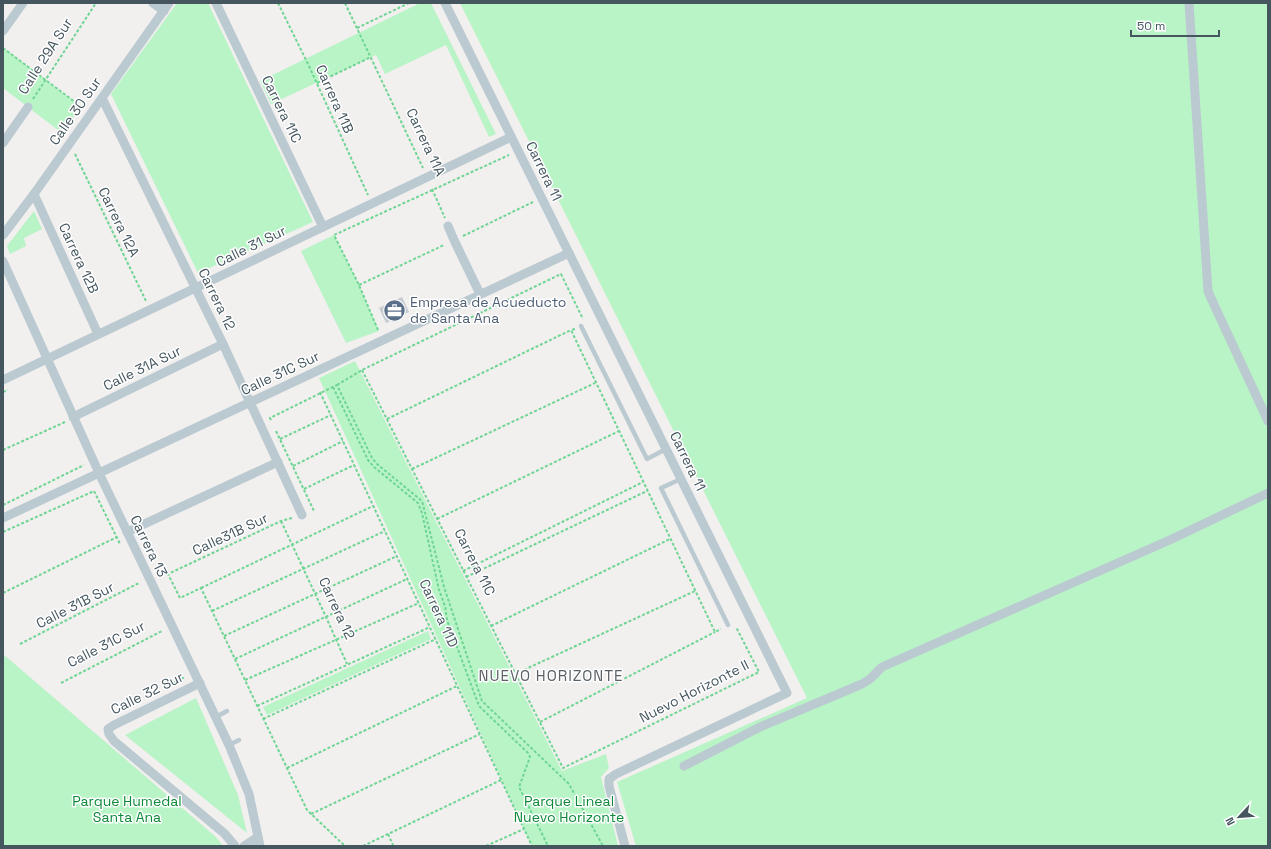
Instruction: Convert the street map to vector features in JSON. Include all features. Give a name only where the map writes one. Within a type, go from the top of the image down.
[{"type":"street","points":[[3,31],[23,3]]},
{"type":"street","points":[[153,3],[166,7]]},
{"type":"street","name":"Carrera 11C","points":[[216,3],[323,227]]},
{"type":"street","name":"Carrera 11","points":[[445,3],[787,693],[616,774],[609,779],[609,786],[625,846]]},
{"type":"street","points":[[1189,3],[1208,291],[1268,421]]},
{"type":"street","name":"Calle 30 Sur","points":[[3,235],[34,194],[166,7]]},
{"type":"street","name":"Carrera 12","points":[[102,98],[251,402],[302,515]]},
{"type":"street","name":"Calle 29A Sur","points":[[3,143],[28,107]]},
{"type":"street","name":"Calle 31 Sur","points":[[3,380],[511,137]]},
{"type":"street","name":"Carrera 12B","points":[[34,194],[98,334]]},
{"type":"street","points":[[448,226],[480,294]]},
{"type":"street","name":"Calle 31C Sur","points":[[3,518],[569,253]]},
{"type":"street","name":"Carrera 13","points":[[3,261],[71,419],[99,473],[229,745],[249,794],[259,842]]},
{"type":"street","name":"Calle 31A Sur","points":[[71,419],[223,344]]},
{"type":"street","points":[[127,532],[278,462]]},
{"type":"street","points":[[684,766],[760,727],[862,684],[870,679],[882,667],[1172,539],[1268,493]]},
{"type":"street","name":"Calle 32 Sur","points":[[200,683],[108,729],[109,734],[114,741],[224,834],[235,846]]},
{"type":"street","points":[[244,846],[259,842]]},
{"type":"lane","points":[[581,326],[647,459],[666,449]]},
{"type":"lane","points":[[681,479],[661,488],[728,625]]},
{"type":"lane","points":[[216,717],[227,711]]},
{"type":"lane","points":[[229,745],[239,740]]},
{"type":"path","name":"Calle 29A Sur","points":[[28,107],[96,3]]},
{"type":"path","name":"Carrera 11B","points":[[278,3],[317,83],[372,203]]},
{"type":"path","name":"Carrera 11A","points":[[345,3],[427,177],[448,226]]},
{"type":"path","points":[[357,28],[409,3]]},
{"type":"path","points":[[3,48],[90,114]]},
{"type":"path","points":[[317,83],[371,57]]},
{"type":"path","name":"Carrera 12A","points":[[70,143],[150,310]]},
{"type":"path","points":[[378,331],[359,286],[334,235],[513,154]]},
{"type":"path","points":[[314,511],[270,418],[320,392],[337,385],[362,370],[561,274],[584,321],[581,326],[387,419]]},
{"type":"path","points":[[571,330],[715,632]]},
{"type":"path","name":"Carrera 11C","points":[[362,370],[563,768]]},
{"type":"path","points":[[412,469],[595,383]]},
{"type":"path","points":[[337,385],[372,458],[377,464],[422,502],[444,587],[482,701],[569,784],[603,846]]},
{"type":"path","points":[[333,387],[368,460],[374,467],[418,503],[422,513],[439,590],[445,606],[447,620],[478,706],[528,753],[530,757],[519,786],[548,846]]},
{"type":"path","name":"Carrera 11D","points":[[320,392],[532,846]]},
{"type":"path","points":[[280,439],[331,415]]},
{"type":"path","points":[[3,450],[71,419]]},
{"type":"path","points":[[437,519],[619,431]]},
{"type":"path","points":[[293,466],[343,441]]},
{"type":"path","points":[[3,505],[88,463]]},
{"type":"path","points":[[304,489],[354,465]]},
{"type":"path","points":[[463,571],[643,482]]},
{"type":"path","points":[[3,532],[94,491]]},
{"type":"path","points":[[466,577],[647,491]]},
{"type":"path","points":[[345,846],[307,810],[201,588],[373,506]]},
{"type":"path","name":"Calle31B Sur","points":[[201,588],[180,598],[168,574],[281,521],[302,515]]},
{"type":"path","name":"Carrera 12","points":[[281,521],[347,664]]},
{"type":"path","points":[[212,611],[385,530]]},
{"type":"path","points":[[3,593],[117,537]]},
{"type":"path","points":[[491,626],[670,539]]},
{"type":"path","points":[[224,636],[397,556]]},
{"type":"path","points":[[235,659],[407,580]]},
{"type":"path","name":"Calle 31B Sur","points":[[20,644],[139,583]]},
{"type":"path","points":[[515,674],[695,591]]},
{"type":"path","points":[[245,680],[419,603]]},
{"type":"path","name":"Nuevo Horizonte II","points":[[563,768],[759,672],[733,623],[728,625]]},
{"type":"path","points":[[540,722],[728,625]]},
{"type":"path","points":[[257,706],[430,626]]},
{"type":"path","name":"Calle 31C Sur","points":[[61,682],[162,631]]},
{"type":"path","points":[[264,719],[436,639]]},
{"type":"path","points":[[287,768],[457,686]]},
{"type":"path","points":[[311,814],[480,734]]},
{"type":"path","points":[[363,846],[501,780]]},
{"type":"path","points":[[486,846],[524,829]]},
{"type":"path","points":[[388,834],[393,845],[391,846]]},
{"type":"green space","points":[[177,3],[208,3],[313,222],[198,273],[111,94]]},
{"type":"green space","points":[[420,3],[431,3],[496,134],[489,137],[446,45],[385,74],[376,55],[271,104],[260,81]]},
{"type":"green space","points":[[460,3],[1268,3],[1268,846],[636,846],[617,782],[807,698]]},
{"type":"green space","points":[[5,49],[81,107],[62,133],[3,88],[3,52]]},
{"type":"green space","points":[[34,211],[42,229],[24,238],[26,246],[10,254],[7,246]]},
{"type":"green space","points":[[334,235],[359,285],[379,331],[346,343],[301,251]]},
{"type":"green space","name":"Parque Lineal Nuevo Horizonte","points":[[355,361],[562,771],[606,754],[609,768],[601,777],[618,846],[532,846],[319,378]]},
{"type":"green space","points":[[428,631],[431,639],[267,715],[263,707]]},
{"type":"green space","name":"Parque Humedal Santa Ana","points":[[3,654],[216,837],[223,846],[3,846]]},
{"type":"green space","points":[[196,698],[238,795],[247,833],[125,735]]},
{"type":"building","name":"Empresa de Acueducto de Santa Ana","points":[[402,297],[409,312],[386,323],[379,308]]},
{"type":"place","name":"Empresa de Acueducto de Santa Ana","points":[[394,310]]},
{"type":"district","name":"NUEVO HORIZONTE","points":[[551,675]]}]
